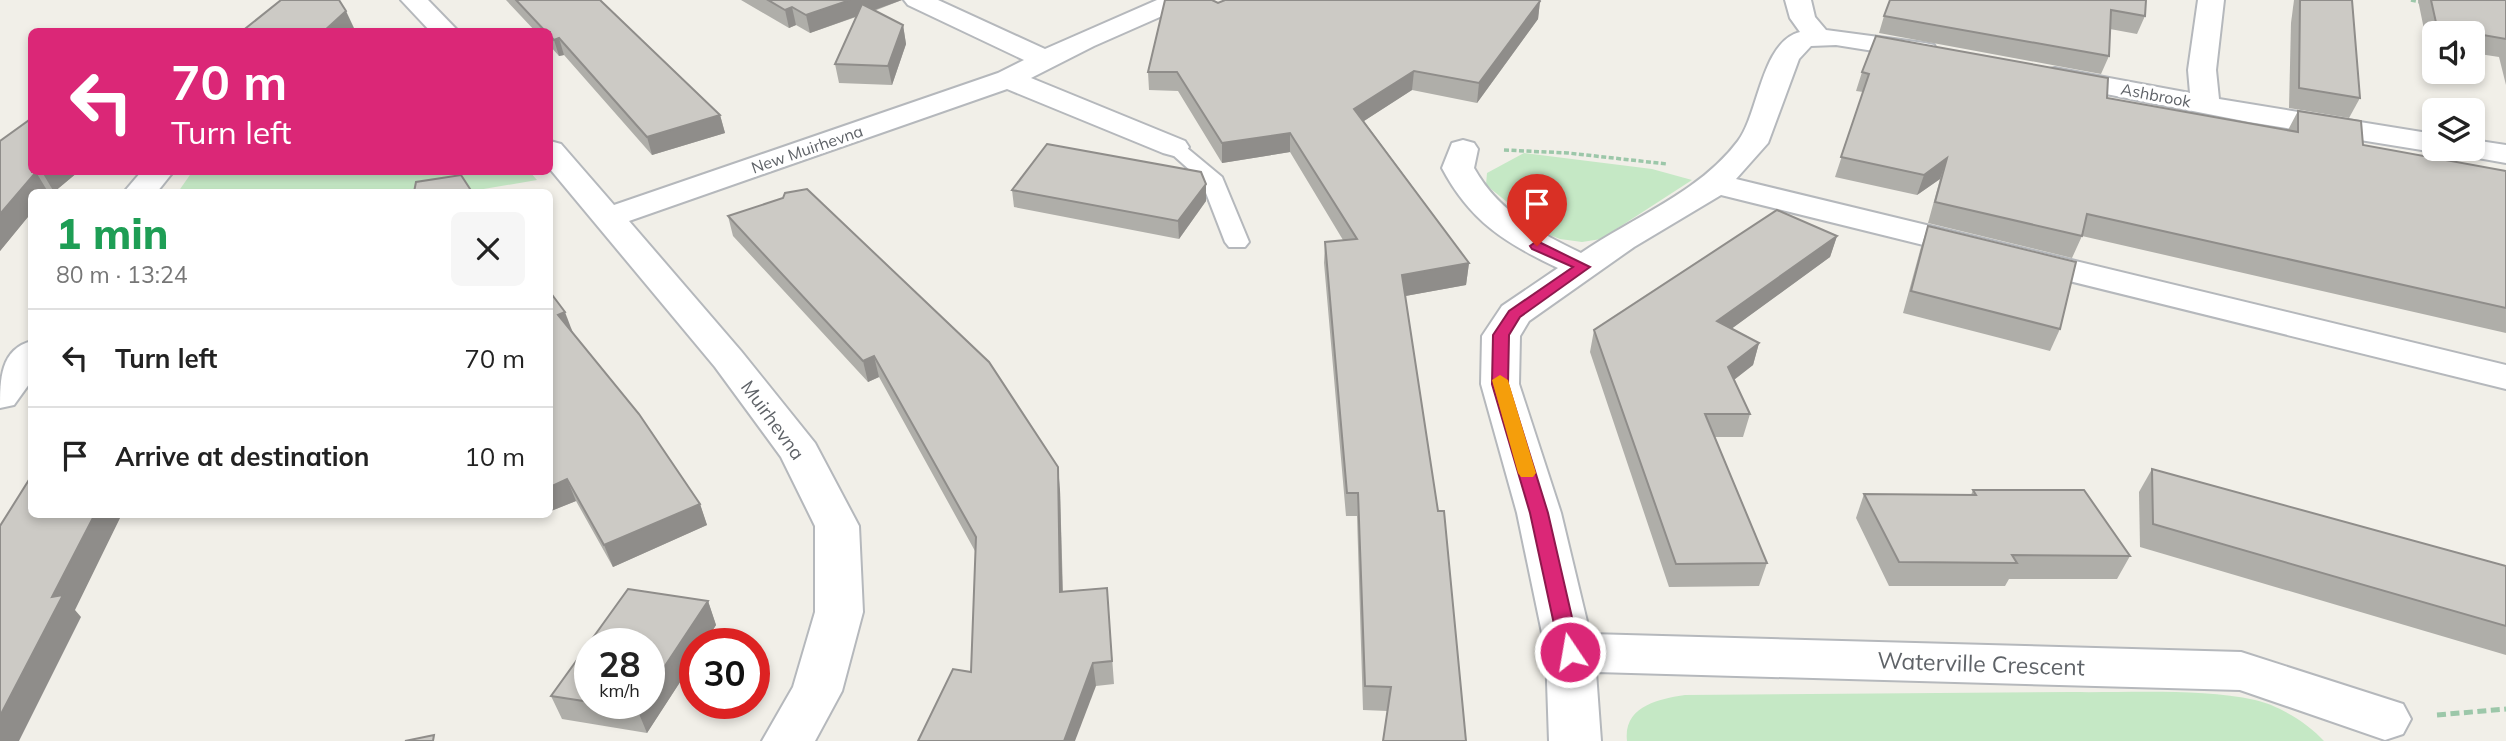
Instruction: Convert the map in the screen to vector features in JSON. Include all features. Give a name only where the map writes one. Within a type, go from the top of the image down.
[{"type":"street","points":[[414,0],[442,28]]},
{"type":"street","points":[[917,0],[1044,59]]},
{"type":"street","name":"New Muirhevna","points":[[607,218],[1008,79],[1044,59],[1178,0]]},
{"type":"street","points":[[1798,0],[1804,18],[1819,38]]},
{"type":"street","name":"Ashbrook","points":[[2205,104],[2202,70],[2211,0]]},
{"type":"street","points":[[1575,741],[1570,652],[1539,513],[1500,384],[1501,335],[1515,314],[1622,240],[1708,190],[1753,143],[1786,56],[1804,39],[1849,39],[1944,55]]},
{"type":"street","name":"Ashbrook","points":[[2026,70],[2422,141]]},
{"type":"street","points":[[1008,79],[1174,147]]},
{"type":"street","points":[[1463,149],[1458,168],[1474,196],[1500,221],[1537,246],[1583,267]]},
{"type":"street","points":[[2485,151],[2506,154]]},
{"type":"street","name":"Muirhevna","points":[[553,154],[728,359],[800,453],[837,526],[838,612],[817,691],[788,741]]},
{"type":"street","points":[[143,189],[154,175]]},
{"type":"street","points":[[1718,179],[1929,238],[2506,377]]},
{"type":"street","points":[[0,396],[28,358]]},
{"type":"street","name":"Waterville Crescent","points":[[1570,652],[2241,671],[2385,719]]},
{"type":"lane","points":[[1174,147],[1211,177],[1237,242]]},
{"type":"path","points":[[2411,0],[2425,1],[2424,15]]},
{"type":"path","points":[[1463,149],[1579,154],[1677,165],[1718,179]]},
{"type":"path","points":[[2385,719],[2506,709]]},
{"type":"green space","points":[[1524,153],[1652,169],[1692,180],[1601,239],[1582,242],[1560,239],[1547,234],[1486,185],[1487,173]]},
{"type":"green space","points":[[190,175],[533,175],[537,180],[484,189],[180,189]]},
{"type":"green space","points":[[2187,692],[2255,700],[2292,716],[2324,741],[1627,741],[1627,729],[1637,712],[1654,702],[1685,695]]},
{"type":"building","points":[[281,0],[339,0],[346,11],[327,28],[246,28]]},
{"type":"building","points":[[516,0],[600,0],[720,115],[647,137],[559,38],[554,40],[553,28],[542,28]]},
{"type":"building","points":[[768,0],[850,0],[806,15],[792,7],[785,10]]},
{"type":"building","points":[[1165,0],[1212,0],[1218,3],[1225,0],[1540,1],[1479,83],[1414,71],[1354,109],[1469,263],[1402,275],[1438,511],[1444,511],[1466,741],[1383,741],[1391,687],[1365,686],[1358,493],[1347,493],[1325,242],[1357,239],[1290,133],[1222,143],[1177,72],[1148,72]]},
{"type":"building","points":[[1890,0],[2146,0],[2145,16],[2111,10],[2109,56],[1884,16]]},
{"type":"building","points":[[2300,0],[2352,0],[2360,98],[2299,88]]},
{"type":"building","points":[[2431,0],[2506,0],[2506,39],[2485,35],[2485,21],[2436,21]]},
{"type":"building","points":[[862,4],[903,25],[888,66],[835,64]]},
{"type":"building","points":[[1876,36],[2108,78],[2107,98],[2298,132],[2298,111],[2361,121],[2363,145],[2422,156],[2422,161],[2451,161],[2506,171],[2506,308],[2087,214],[2082,236],[1935,202],[1947,158],[1924,175],[1841,157],[1869,74],[1862,72]]},
{"type":"building","points":[[28,121],[28,175],[33,175],[0,214],[0,141]]},
{"type":"building","points":[[1047,144],[1201,172],[1206,184],[1178,221],[1012,190]]},
{"type":"building","points":[[461,175],[470,189],[415,189],[416,182]]},
{"type":"building","points":[[807,189],[989,362],[1058,467],[1060,592],[1107,588],[1112,661],[1093,663],[1064,741],[918,741],[953,669],[971,672],[976,537],[874,356],[863,361],[728,216],[783,198],[785,193]]},
{"type":"building","points":[[1777,210],[1837,236],[1717,321],[1759,343],[1728,367],[1750,414],[1705,414],[1767,563],[1676,564],[1594,330]]},
{"type":"building","points":[[1928,226],[2076,262],[2060,329],[1911,291]]},
{"type":"building","points":[[553,296],[565,312],[558,315],[639,414],[700,504],[604,545],[567,479],[553,486]]},
{"type":"building","points":[[2152,469],[2506,566],[2506,626],[2153,524]]},
{"type":"building","points":[[28,481],[28,518],[93,518],[52,597],[63,595],[0,716],[0,526]]},
{"type":"building","points":[[1973,490],[2084,490],[2130,556],[2012,555],[2017,563],[1899,562],[1864,494],[1976,495]]},
{"type":"building","points":[[628,589],[708,601],[690,628],[679,628],[679,645],[665,666],[665,628],[600,628]]},
{"type":"building","points":[[574,664],[574,700],[551,696]]},
{"type":"building","points":[[434,735],[433,741],[405,741]]},
{"type":"slow traffic","points":[[1500,380],[1527,473]]},
{"type":"route","points":[[1537,246],[1583,267],[1515,314],[1501,335],[1500,384],[1539,513],[1570,652]]}]
